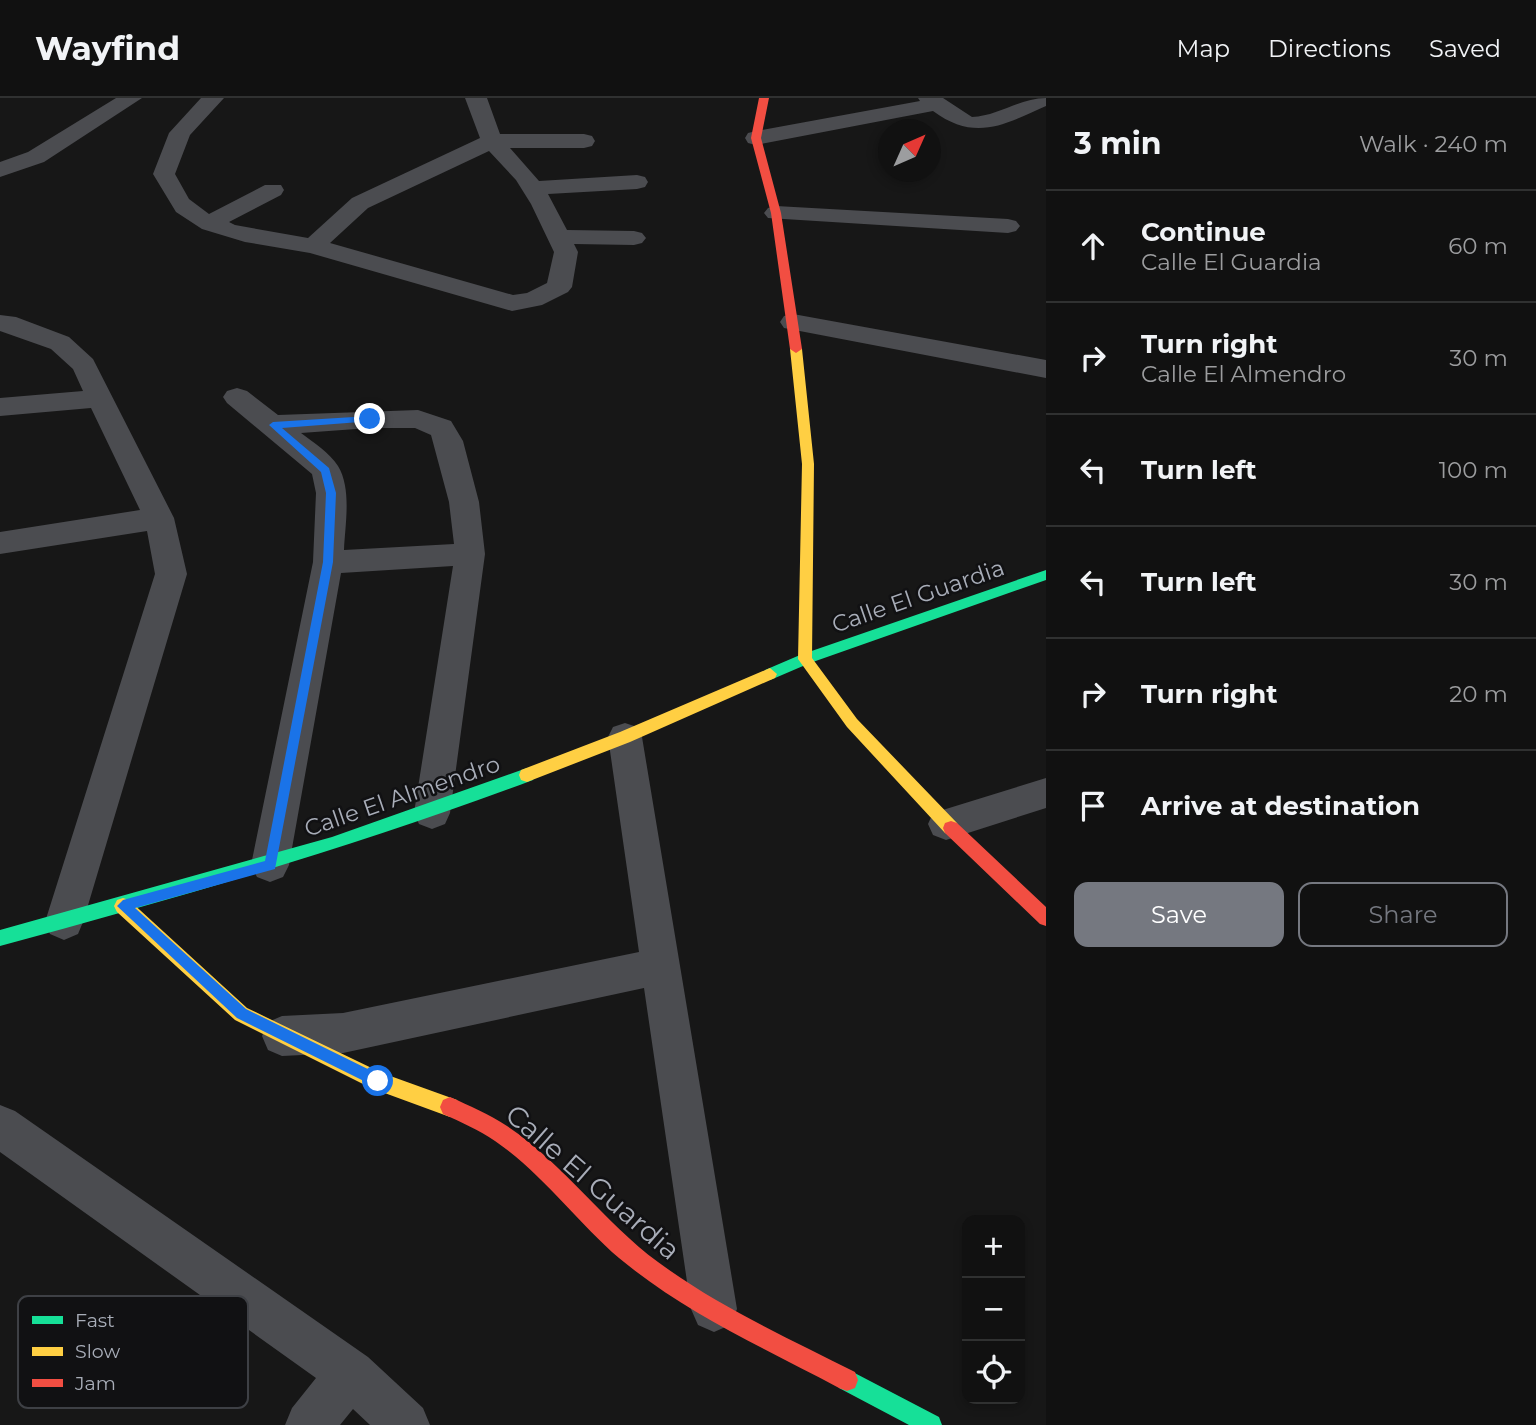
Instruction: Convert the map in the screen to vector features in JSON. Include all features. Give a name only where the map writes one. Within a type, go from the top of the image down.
[{"type":"street","points":[[0,170],[36,157],[131,98]]},
{"type":"street","points":[[214,98],[180,133],[164,174],[184,207],[210,223],[244,235],[313,246],[512,303],[533,300],[559,288],[566,252],[543,205],[492,141],[476,98]]},
{"type":"street","points":[[764,98],[756,138],[776,213],[793,322],[808,464],[805,660],[852,723],[946,824],[1046,918]]},
{"type":"street","points":[[756,138],[933,101],[972,122],[988,121],[1046,99]]},
{"type":"street","points":[[313,246],[360,203],[492,141],[584,141]]},
{"type":"street","points":[[531,188],[637,182]]},
{"type":"street","points":[[210,223],[273,190]]},
{"type":"street","points":[[776,213],[1008,226]]},
{"type":"street","points":[[559,237],[634,238]]},
{"type":"street","points":[[793,322],[1046,369]]},
{"type":"street","points":[[0,323],[7,323],[60,343],[84,365],[159,518],[171,574],[64,922]]},
{"type":"street","points":[[237,397],[326,470],[331,493],[328,562],[271,865]]},
{"type":"street","points":[[0,407],[101,398]]},
{"type":"street","points":[[273,425],[418,419],[441,428],[449,441],[464,502],[470,554],[432,813]]},
{"type":"street","points":[[0,543],[159,518]]},
{"type":"street","points":[[328,562],[470,554]]},
{"type":"street","name":"Calle El Guardia","points":[[805,660],[1046,575]]},
{"type":"street","name":"Calle El Almendro","points":[[0,938],[271,865],[432,813],[625,737],[805,660]]},
{"type":"street","points":[[625,737],[714,1309]]},
{"type":"street","points":[[946,824],[1046,793]]},
{"type":"street","name":"Calle El Guardia","points":[[123,906],[241,1014],[378,1081],[478,1117],[525,1149],[625,1249],[674,1287],[931,1425]]},
{"type":"street","points":[[282,1035],[343,1033],[662,966]]},
{"type":"street","points":[[0,1126],[241,1296]]},
{"type":"street","points":[[248,1301],[351,1374],[406,1425]]},
{"type":"street","points":[[309,1425],[351,1374]]},
{"type":"traffic: fast","points":[[770,674],[805,659],[1046,575]]},
{"type":"traffic: fast","points":[[0,938],[332,844],[527,775]]},
{"type":"traffic: fast","points":[[847,1380],[931,1425]]},
{"type":"traffic: slow","points":[[796,349],[808,464],[805,659],[852,723],[951,828]]},
{"type":"traffic: slow","points":[[527,775],[625,737],[770,674]]},
{"type":"traffic: slow","points":[[123,906],[241,1014],[378,1081],[450,1107]]},
{"type":"traffic: jam","points":[[764,98],[756,138],[776,213],[796,349]]},
{"type":"traffic: jam","points":[[951,828],[1046,918]]},
{"type":"traffic: jam","points":[[450,1107],[477,1119],[524,1151],[626,1250],[677,1288],[733,1321],[847,1380]]},
{"type":"route","points":[[370,419],[273,425],[326,470],[331,493],[328,562],[271,865],[123,906],[241,1014],[378,1081]]}]
